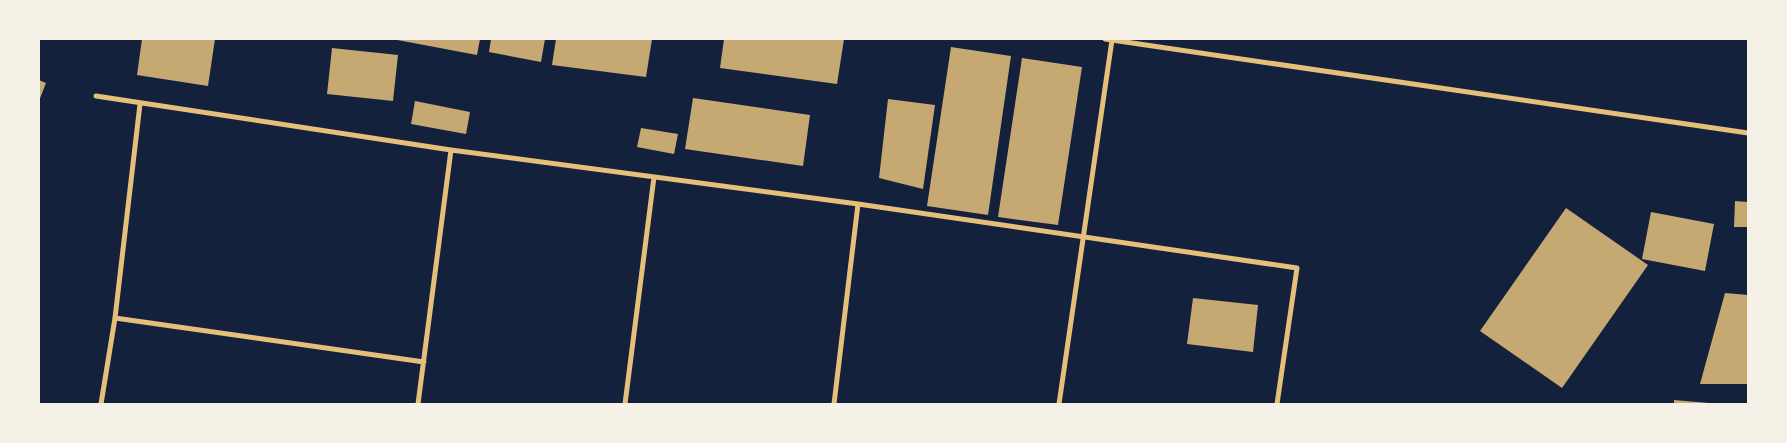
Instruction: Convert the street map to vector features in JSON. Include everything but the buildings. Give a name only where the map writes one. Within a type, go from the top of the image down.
[{"type":"street","points":[[1105,39],[1748,133]]},
{"type":"street","points":[[1059,404],[1112,40]]},
{"type":"street","points":[[96,96],[451,150],[858,204],[1297,268],[1277,404]]},
{"type":"street","points":[[101,404],[115,318],[140,104]]},
{"type":"street","points":[[418,404],[451,150]]},
{"type":"street","points":[[625,404],[654,177]]},
{"type":"street","points":[[834,404],[858,204]]},
{"type":"street","points":[[115,318],[424,362]]}]
